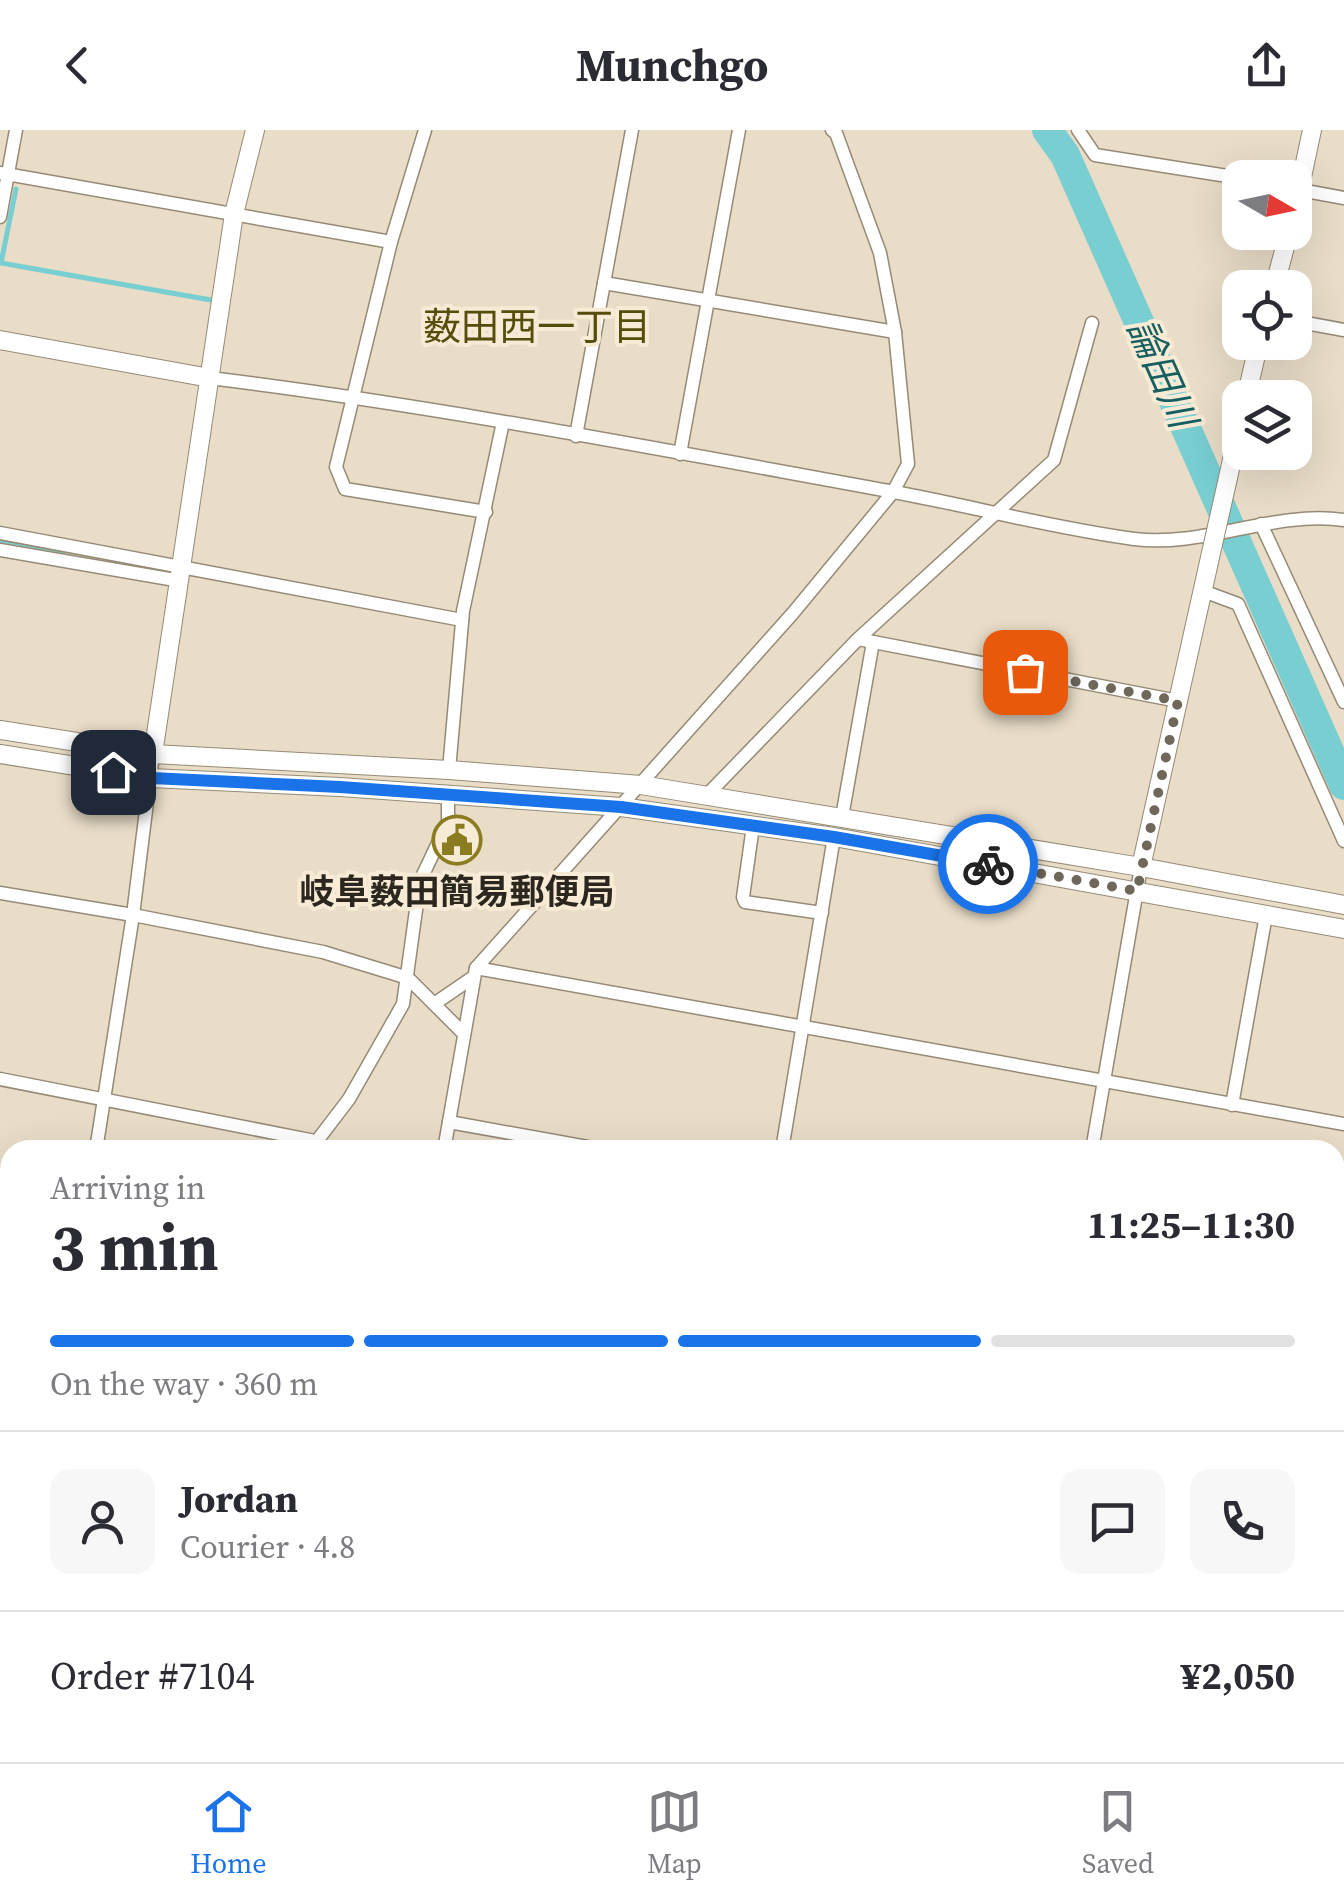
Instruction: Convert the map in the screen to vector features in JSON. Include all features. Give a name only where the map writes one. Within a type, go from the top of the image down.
[{"type":"main road","points":[[153,754],[234,214],[255,130]]},
{"type":"main road","points":[[1305,160],[1312,130]]},
{"type":"main road","points":[[0,340],[210,378]]},
{"type":"main road","points":[[1141,867],[1230,470]]},
{"type":"main road","points":[[0,730],[153,754],[641,785],[1141,867],[1344,906]]},
{"type":"main road","points":[[0,754],[151,778],[621,807],[834,837],[1344,929]]},
{"type":"street","points":[[0,217],[4,173],[16,130]]},
{"type":"street","points":[[424,130],[391,242],[336,467],[345,489],[486,512]]},
{"type":"street","points":[[576,436],[632,130]]},
{"type":"street","points":[[680,454],[740,130]]},
{"type":"street","points":[[1078,130],[1095,155],[1222,175]]},
{"type":"street","points":[[434,1004],[474,973],[793,613],[892,492],[908,464],[896,332],[880,253],[836,131]]},
{"type":"street","points":[[4,173],[391,242]]},
{"type":"street","points":[[1312,192],[1344,198]]},
{"type":"street","points":[[604,284],[896,332]]},
{"type":"street","points":[[708,796],[858,639],[1054,460],[1092,324]]},
{"type":"street","points":[[1312,325],[1344,330]]},
{"type":"street","points":[[210,378],[353,396],[503,422],[1136,539],[1186,540],[1260,524],[1344,520]]},
{"type":"street","points":[[449,770],[462,620],[503,422]]},
{"type":"street","points":[[1260,524],[1344,702]]},
{"type":"street","points":[[0,534],[182,574]]},
{"type":"street","points":[[0,550],[182,574],[462,620]]},
{"type":"street","points":[[1202,591],[1238,604],[1344,841]]},
{"type":"street","points":[[858,639],[1178,701]]},
{"type":"street","points":[[842,816],[873,642]]},
{"type":"street","points":[[98,1140],[134,915],[153,754]]},
{"type":"street","points":[[317,1140],[349,1099],[403,1004],[420,881],[448,822],[448,794]]},
{"type":"street","points":[[753,826],[745,902],[822,913]]},
{"type":"street","points":[[784,1140],[834,837]]},
{"type":"street","points":[[1094,1140],[1141,867]]},
{"type":"street","points":[[0,893],[322,952],[408,978],[464,1033]]},
{"type":"street","points":[[1232,1104],[1266,915]]},
{"type":"street","points":[[474,973],[804,1025],[1344,1124]]},
{"type":"street","points":[[446,1140],[474,973]]},
{"type":"street","points":[[0,1079],[285,1140]]},
{"type":"street","points":[[449,1122],[549,1140]]},
{"type":"waterway","name":"論田川","points":[[1047,130],[1065,155],[1344,785]]},
{"type":"waterway","points":[[16,189],[1,263],[211,300]]},
{"type":"waterway","points":[[0,540],[64,551]]},
{"type":"way so far","points":[[988,864],[1137,891],[1178,701],[1025,672]]},
{"type":"place","name":"岐阜薮田簡易郵便局","points":[[457,840]]},
{"type":"district","name":"薮田西一丁目","points":[[537,327]]},
{"type":"route","points":[[113,772],[151,778],[621,807],[834,837],[988,864]]}]
